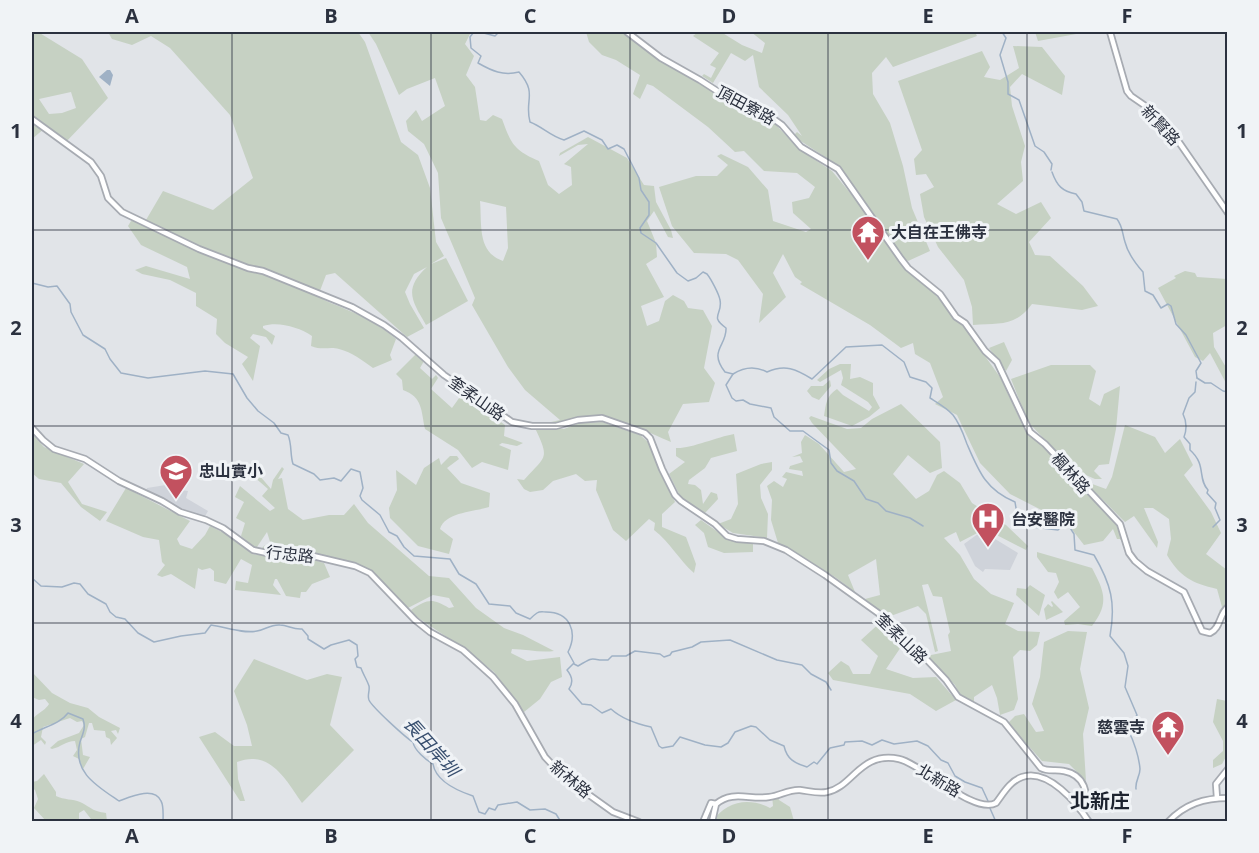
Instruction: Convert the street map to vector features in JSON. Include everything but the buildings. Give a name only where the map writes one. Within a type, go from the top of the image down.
[{"type":"street","name":"頂田寮路","points":[[627,32],[661,58],[730,100],[768,115],[783,125],[801,147],[838,169],[901,259],[918,276]]},
{"type":"street","name":"新賢路","points":[[1110,32],[1127,91],[1147,107],[1174,135],[1227,213]]},
{"type":"street","name":"奎柔山路","points":[[32,119],[91,162],[101,176],[108,198],[122,212],[199,249],[352,307],[384,325],[444,375],[512,422],[532,426],[556,426],[578,420],[602,418],[645,433],[650,438],[675,495],[681,501],[715,524],[727,536],[764,541],[786,550],[892,623],[946,680],[958,696],[1004,722],[1041,768],[1063,770],[1072,773],[1082,781],[1087,801],[1081,810]]},
{"type":"street","name":"楓林路","points":[[918,276],[940,294],[956,317],[965,323],[985,351],[997,362],[1030,432],[1045,444],[1119,524],[1129,553],[1135,561],[1147,571],[1181,589],[1199,628],[1206,633],[1214,632],[1227,607]]},
{"type":"street","name":"行忠路","points":[[32,428],[54,449],[85,459],[119,481],[180,512],[223,528],[253,549],[267,553],[313,556],[355,566],[370,573],[422,626],[463,650],[477,662],[500,686],[522,716]]},
{"type":"street","name":"新林路","points":[[522,716],[545,757],[564,777],[613,812],[639,822]]},
{"type":"street","name":"北新路","points":[[716,804],[722,799],[739,795],[769,797],[792,790],[829,792],[840,787],[861,767],[883,759],[898,759],[912,764],[943,786],[985,805],[996,804],[1012,783],[1022,777],[1030,776],[1052,782],[1062,789],[1089,822]]},
{"type":"street","points":[[1216,798],[1216,784],[1227,769]]},
{"type":"street","points":[[1168,822],[1182,809],[1200,800],[1227,798]]},
{"type":"street","points":[[704,822],[711,803],[716,804],[712,822]]},
{"type":"shaded area","name":"忠山實小","points":[[172,484],[172,489],[188,491],[186,498],[208,511],[204,518],[181,511],[146,492],[147,488]]},
{"type":"shaded area","name":"台安醫院","points":[[982,531],[1018,553],[1010,570],[985,569],[983,572],[975,566],[964,544]]},
{"type":"green space","points":[[32,32],[38,32],[82,59],[108,98],[64,144],[45,128],[32,139]],"holes":[[[71,92],[76,108],[62,113],[49,114],[39,99]]]},
{"type":"green space","points":[[108,32],[358,32],[365,42],[401,142],[418,155],[430,188],[436,242],[444,256],[431,264],[446,258],[468,301],[426,325],[414,302],[412,289],[419,275],[427,267],[414,274],[405,292],[424,328],[407,337],[335,273],[326,275],[318,296],[365,318],[396,339],[390,355],[392,360],[373,368],[344,350],[311,346],[312,336],[301,330],[282,325],[269,325],[263,328],[275,336],[272,345],[266,337],[253,334],[250,338],[260,346],[253,381],[242,364],[248,357],[225,343],[216,334],[217,319],[196,306],[196,293],[170,280],[142,274],[135,270],[146,266],[190,279],[187,267],[141,245],[128,226],[131,221],[146,220],[163,191],[213,210],[253,178],[230,115],[170,48],[151,36],[132,45],[112,39]]},
{"type":"green space","points":[[368,32],[471,32],[465,44],[474,56],[466,75],[475,87],[480,120],[486,121],[493,115],[502,119],[515,145],[539,161],[548,185],[559,194],[572,185],[571,167],[564,164],[588,144],[578,145],[559,156],[560,153],[588,137],[627,158],[644,185],[654,186],[656,202],[673,238],[668,237],[654,211],[647,221],[656,243],[657,257],[646,264],[664,297],[641,306],[647,326],[659,321],[665,301],[673,295],[684,301],[688,308],[703,310],[712,326],[704,368],[715,383],[709,402],[683,404],[668,432],[671,442],[630,424],[604,417],[584,417],[552,424],[551,422],[560,420],[525,390],[508,367],[472,305],[475,298],[441,218],[438,173],[424,144],[408,131],[406,121],[416,110],[422,121],[445,106],[435,78],[407,89],[399,95],[376,44]],"holes":[[[480,201],[506,207],[508,248],[503,261],[489,251],[482,237]]]},
{"type":"green space","points":[[586,32],[624,32],[645,50],[730,102],[757,113],[776,125],[800,150],[832,171],[894,246],[839,166],[793,136],[797,132],[802,136],[788,115],[759,87],[753,55],[745,61],[731,53],[713,83],[702,76],[704,74],[711,78],[716,68],[710,65],[719,53],[693,36],[698,32],[721,32],[742,45],[762,53],[765,43],[751,32],[975,32],[977,36],[893,67],[886,57],[872,73],[873,94],[890,123],[903,166],[912,208],[930,251],[908,261],[904,259],[967,331],[1000,377],[1022,424],[1118,527],[1125,545],[1117,539],[1113,529],[1103,541],[1084,545],[1067,523],[1010,494],[980,463],[957,415],[935,404],[943,397],[930,363],[915,354],[913,343],[901,348],[870,325],[800,284],[802,282],[795,277],[783,254],[773,273],[786,297],[759,323],[763,294],[738,260],[726,254],[694,253],[672,226],[659,187],[696,176],[717,176],[728,165],[717,156],[721,154],[748,167],[768,190],[773,221],[806,232],[811,229],[793,213],[792,202],[809,198],[815,187],[797,173],[764,171],[744,151],[735,152],[708,127],[653,86],[647,84],[640,99],[633,94],[640,75],[616,60],[602,55],[589,42]]},
{"type":"green space","points":[[1035,32],[1087,32],[1038,41]]},
{"type":"green space","points":[[1013,46],[1042,47],[1065,76],[1062,95],[1022,74],[1010,87],[1012,106],[1025,146],[1021,162],[1023,181],[997,204],[1016,214],[1041,202],[1051,218],[1029,242],[1035,255],[1050,256],[1083,286],[1098,306],[1082,310],[1032,304],[1013,320],[999,324],[973,325],[972,307],[964,280],[938,247],[924,217],[920,194],[934,187],[926,174],[916,175],[914,159],[922,150],[898,81],[982,51],[990,67],[984,77],[1000,80],[1019,68]]},
{"type":"green space","points":[[1185,271],[1195,273],[1197,277],[1227,279],[1227,325],[1213,333],[1214,347],[1227,369],[1227,385],[1210,353],[1203,361],[1195,357],[1158,288]]},
{"type":"green space","points":[[1004,342],[1012,360],[1006,371],[989,348]]},
{"type":"green space","points":[[416,354],[424,361],[420,368],[432,379],[436,375],[438,378],[431,389],[452,408],[462,394],[505,425],[504,436],[523,443],[517,446],[502,443],[499,445],[511,450],[508,470],[482,462],[472,468],[458,450],[425,429],[418,401],[403,390],[402,380],[396,374]]},
{"type":"green space","points":[[840,364],[851,364],[850,379],[860,377],[873,383],[873,395],[880,408],[852,426],[824,416],[827,401],[833,392],[837,389],[869,411],[872,407],[841,385],[843,378],[841,370],[820,382],[817,380],[829,369]]},
{"type":"green space","points":[[1051,365],[1090,365],[1096,371],[1089,399],[1100,406],[1104,394],[1120,386],[1116,429],[1109,464],[1099,465],[1094,471],[1102,479],[1095,479],[1074,470],[1028,422],[1011,379]]},
{"type":"green space","points":[[830,380],[831,386],[819,400],[807,391],[811,386],[823,386]]},
{"type":"green space","points":[[901,404],[940,442],[942,468],[930,473],[908,455],[893,474],[916,499],[929,491],[937,475],[944,471],[960,483],[972,503],[1006,525],[1028,546],[1026,550],[985,529],[960,542],[956,532],[944,538],[960,555],[974,579],[991,594],[1014,603],[1005,624],[1018,631],[1040,632],[1037,645],[1030,651],[1020,650],[1013,657],[1018,699],[1014,710],[1000,715],[992,685],[974,697],[974,702],[960,695],[955,685],[926,656],[951,651],[948,635],[950,632],[942,597],[933,596],[928,584],[922,585],[938,651],[935,652],[926,614],[918,606],[888,617],[865,599],[880,595],[876,559],[848,575],[855,592],[835,577],[778,543],[771,520],[772,500],[767,486],[774,481],[783,487],[787,479],[782,477],[786,472],[803,476],[802,471],[789,469],[790,466],[803,462],[800,456],[792,457],[802,453],[801,442],[805,435],[819,444],[844,472],[856,469],[809,418],[811,416],[847,429],[861,428],[872,419]]},
{"type":"green space","points":[[602,422],[640,435],[649,443],[675,502],[662,514],[662,527],[686,537],[696,564],[694,573],[654,530],[655,523],[649,519],[626,541],[613,530],[596,490],[597,480],[585,481],[576,474],[553,481],[543,490],[530,492],[524,489],[517,479],[524,480],[543,457],[543,446],[535,428],[564,429],[579,423]]},
{"type":"green space","points":[[1125,425],[1155,437],[1165,453],[1180,439],[1193,465],[1184,475],[1211,512],[1221,533],[1206,554],[1227,570],[1227,605],[1220,612],[1222,607],[1217,589],[1200,584],[1182,574],[1167,555],[1171,539],[1169,519],[1153,508],[1144,508],[1158,542],[1157,548],[1134,516],[1125,522],[1084,481],[1106,489],[1112,477]]},
{"type":"green space","points":[[32,434],[44,447],[84,464],[68,482],[82,504],[107,512],[100,521],[81,507],[61,483],[39,479],[32,473]]},
{"type":"green space","points":[[734,434],[737,451],[711,458],[705,468],[689,480],[688,484],[695,485],[701,490],[703,504],[711,492],[717,494],[718,499],[705,513],[681,498],[669,474],[685,462],[676,456],[676,448],[689,447]]},
{"type":"green space","points":[[450,456],[457,456],[459,459],[447,468],[461,483],[490,493],[489,507],[454,516],[443,523],[440,529],[453,539],[449,554],[418,546],[390,518],[389,508],[397,490],[396,470],[416,485],[424,468],[439,458],[441,465]]},
{"type":"green space","points":[[772,462],[772,470],[760,485],[761,498],[768,514],[767,538],[733,533],[718,524],[731,519],[738,504],[736,474]]},
{"type":"green space","points":[[282,467],[284,469],[278,479],[282,478],[288,509],[303,520],[329,515],[344,515],[354,504],[368,523],[429,576],[449,578],[476,608],[504,628],[554,651],[512,649],[511,653],[527,661],[560,657],[562,677],[551,682],[540,699],[524,712],[494,672],[414,615],[411,610],[430,601],[449,608],[454,607],[449,598],[433,595],[406,609],[372,572],[364,567],[299,551],[261,549],[265,545],[271,545],[267,532],[257,547],[253,546],[241,536],[245,523],[236,518],[244,502],[235,497],[240,486],[270,511],[275,508],[262,496],[268,489],[252,475],[259,475],[271,489],[273,480]]},
{"type":"green space","points":[[126,488],[190,521],[177,539],[180,545],[192,549],[210,526],[232,537],[252,554],[324,563],[330,577],[312,584],[306,592],[301,592],[300,598],[286,596],[277,579],[273,585],[281,595],[235,590],[236,581],[248,583],[252,565],[241,559],[226,584],[214,581],[214,571],[210,568],[202,570],[198,568],[195,589],[171,574],[162,577],[157,575],[165,565],[162,562],[159,540],[143,537],[106,521]]},
{"type":"green space","points":[[701,520],[725,537],[753,543],[753,552],[724,553],[708,547],[704,533],[695,525]]},
{"type":"green space","points":[[1037,552],[1092,568],[1102,590],[1103,604],[1092,626],[1065,625],[1064,621],[1080,607],[1068,592],[1058,599],[1054,592],[1059,582],[1056,573],[1048,572],[1037,557]]},
{"type":"green space","points":[[1030,585],[1045,595],[1039,616],[1016,595],[1017,588],[1026,589]]},
{"type":"green space","points":[[1052,601],[1063,612],[1046,620],[1044,609],[1048,604],[1053,606]]},
{"type":"green space","points":[[883,620],[903,644],[886,669],[913,678],[936,677],[956,700],[936,711],[910,694],[833,680],[828,673],[841,661],[849,666],[853,674],[870,674],[878,656],[861,640]]},
{"type":"green space","points":[[1068,631],[1087,632],[1080,669],[1089,708],[1083,734],[1086,781],[1069,764],[1042,761],[1008,723],[1015,716],[1024,714],[1036,732],[1044,731],[1032,704],[1040,677],[1044,642]]},
{"type":"green space","points":[[254,659],[307,680],[327,674],[342,677],[330,725],[354,750],[302,803],[276,769],[268,763],[249,759],[237,762],[238,779],[245,801],[240,801],[199,737],[215,732],[234,746],[252,746],[234,691]]},
{"type":"green space","points":[[32,672],[52,693],[70,703],[88,708],[99,717],[120,728],[118,734],[116,730],[111,731],[117,738],[111,745],[105,731],[94,730],[92,723],[89,723],[85,737],[81,739],[83,755],[90,757],[83,769],[79,759],[73,756],[77,750],[75,741],[50,748],[58,741],[79,733],[84,725],[82,721],[77,722],[70,718],[43,727],[41,737],[46,742],[45,745],[41,740],[32,746],[33,720],[49,704],[45,699],[39,700],[32,697]]},
{"type":"green space","points":[[1217,699],[1227,701],[1227,755],[1222,764],[1213,768],[1213,760],[1223,751],[1223,741],[1213,722]]},
{"type":"green space","points":[[44,774],[56,792],[56,796],[77,801],[106,813],[107,821],[91,819],[84,810],[79,813],[79,821],[46,821],[34,808],[38,799],[32,788],[32,782],[37,781]]},
{"type":"green space","points":[[777,794],[779,800],[790,807],[794,821],[712,822],[724,809],[738,803],[754,803],[770,808],[773,806],[772,795]]},
{"type":"water","points":[[110,70],[113,75],[110,86],[99,77]]},
{"type":"waterway","points":[[478,32],[473,33],[470,37],[471,48],[481,56],[478,63],[498,72],[519,72],[525,80],[529,92],[530,122],[564,140],[584,131],[602,140],[608,149],[617,145],[624,149],[639,178],[641,190],[649,202],[649,215],[640,228],[641,233],[656,243],[677,273],[688,281],[703,272],[707,274],[717,290],[720,305],[717,318],[726,328],[718,358],[725,372],[733,374],[750,368],[767,372],[785,368],[795,370],[812,379],[846,347],[882,345],[904,362],[910,377],[926,382],[932,388],[930,398],[948,410],[955,418],[975,463],[985,479],[997,492],[1015,502],[1017,514],[1033,527],[1058,530],[1067,523],[1074,534],[1075,550],[1094,555],[1105,575],[1111,594],[1110,636],[1124,653],[1128,666],[1125,687],[1137,715],[1128,730],[1139,764],[1140,772],[1136,789]]},
{"type":"waterway","points":[[480,32],[495,36],[496,32]]},
{"type":"waterway","points":[[1002,32],[1006,38],[1000,55],[1008,82],[1008,94],[1019,100],[1035,146],[1044,152],[1052,164],[1051,170]]},
{"type":"waterway","points":[[1052,172],[1061,187],[1076,194],[1082,202],[1084,211],[1117,219],[1128,250],[1143,272],[1145,291],[1153,295],[1161,308],[1168,304],[1171,306],[1176,324],[1186,335],[1201,363],[1196,371],[1197,378]]},
{"type":"waterway","points":[[32,283],[48,287],[57,286],[70,304],[71,312],[83,335],[105,349],[121,373],[148,378],[205,371],[233,374],[247,398],[258,411],[274,423],[281,433],[288,435],[293,464],[314,474],[320,480],[334,478],[341,481],[351,469],[360,472],[363,488],[360,496],[362,500],[380,515],[389,532],[397,536],[414,556],[450,559],[459,574],[476,584],[489,604],[510,606],[516,613],[530,619],[540,612],[561,615],[570,624],[572,631],[568,652],[574,663],[567,670],[572,679],[569,689],[582,704],[591,705],[602,713],[611,709],[630,721],[651,727],[662,748],[673,746],[680,737],[705,745],[721,747],[728,743],[735,732],[751,726],[756,727],[770,740],[784,746],[792,760],[807,767],[814,762],[817,764],[830,748],[844,745],[845,742],[862,741],[872,745],[882,740],[894,744],[917,741],[928,746],[941,760],[948,763],[955,776],[982,788],[988,801]]},
{"type":"waterway","points":[[733,374],[726,385],[732,398],[736,401],[743,400],[750,404],[771,408],[774,417],[790,431],[803,431],[829,450],[831,463],[837,471],[854,481],[866,499],[878,503],[886,511],[910,518],[923,526]]},
{"type":"waterway","points":[[1197,378],[1228,392]]},
{"type":"waterway","points":[[1196,382],[1195,392],[1189,398],[1183,414],[1186,426],[1184,437],[1198,461],[1207,493],[1216,503],[1215,508],[1220,520],[1213,527]]},
{"type":"waterway","name":"長田岸圳","points":[[32,578],[41,586],[62,587],[74,583],[80,584],[88,594],[106,604],[116,617],[125,619],[138,633],[154,642],[205,633],[211,625],[246,632],[277,625],[302,629],[308,639],[324,649],[349,640],[357,645],[358,656],[355,659],[357,667],[361,668],[369,686],[368,698],[371,704],[413,742],[418,751],[433,764],[443,781],[473,796],[479,812],[485,814],[489,808],[495,810],[498,805],[517,802],[530,810],[545,809],[556,814],[561,822]]},
{"type":"waterway","points":[[574,664],[578,666],[591,659],[608,660],[612,656],[626,656],[635,651],[660,654],[664,657],[701,642],[730,640],[777,660],[802,665],[811,674],[826,682],[831,690]]},
{"type":"waterway","points":[[32,734],[56,723],[68,713],[83,719],[84,728],[78,753],[83,770],[88,777],[119,801],[142,794],[153,794],[158,797],[163,806],[163,822]]},
{"type":"waterway","points":[[989,806],[996,822]]},
{"type":"place","name":"大自在王佛寺","points":[[868,261]]},
{"type":"place","name":"忠山實小","points":[[176,500]]},
{"type":"place","name":"台安醫院","points":[[988,548]]},
{"type":"place","name":"慈雲寺","points":[[1168,756]]},
{"type":"district","name":"北新庄","points":[[1100,801]]}]
